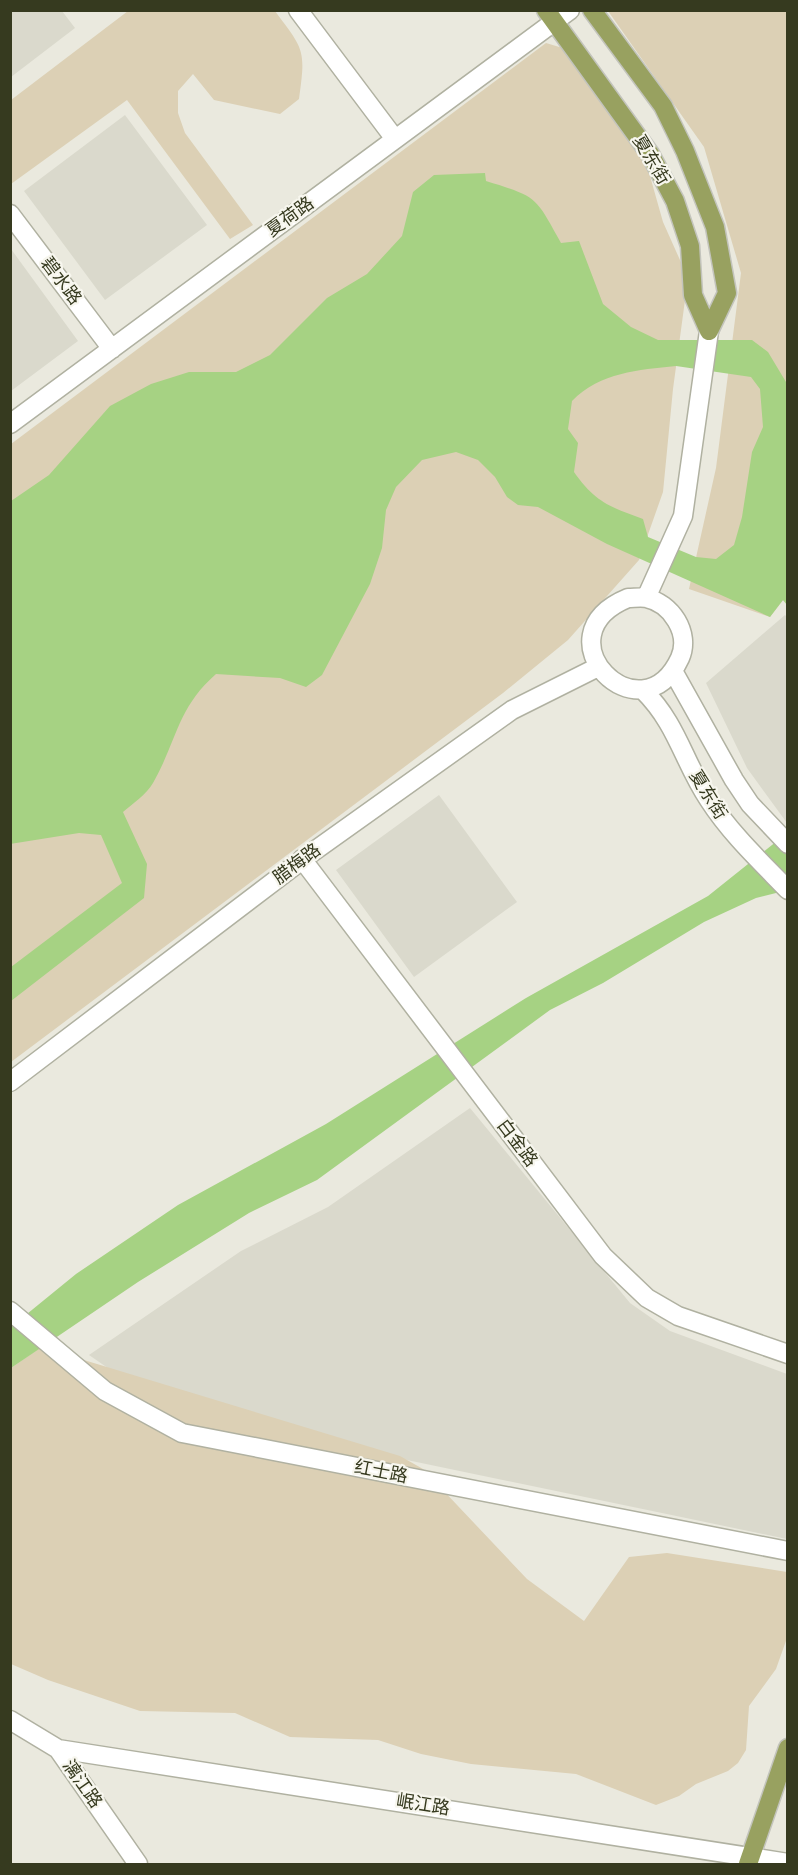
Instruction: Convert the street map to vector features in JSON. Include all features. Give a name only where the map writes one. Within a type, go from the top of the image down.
[{"type":"main road","name":"夏东街","points":[[592,10],[663,106],[685,151],[715,227],[727,293],[709,331]]},
{"type":"main road","name":"夏东街","points":[[550,16],[650,154],[675,201],[690,246],[693,295],[709,331]]},
{"type":"main road","points":[[749,1860],[788,1748]]},
{"type":"street","points":[[298,10],[395,139]]},
{"type":"street","name":"夏荷路","points":[[10,424],[395,139],[550,16],[570,10]]},
{"type":"street","name":"碧水路","points":[[10,214],[112,349]]},
{"type":"street","name":"夏东街","points":[[646,598],[683,516],[709,331]]},
{"type":"street","points":[[628,598],[646,598],[663,605],[676,618],[682,636],[681,654],[673,671],[660,683],[643,690],[626,687],[610,680],[598,667],[592,651],[592,633],[599,617],[612,605],[628,598]]},
{"type":"street","name":"腊梅路","points":[[10,1082],[302,859],[512,710],[598,667]]},
{"type":"street","name":"夏东街","points":[[673,671],[734,780],[750,804],[782,838]]},
{"type":"street","name":"夏东街","points":[[643,690],[660,707],[673,726],[683,753],[725,823],[788,890]]},
{"type":"street","name":"白金路","points":[[302,859],[603,1256],[647,1298],[678,1316],[788,1354]]},
{"type":"street","name":"红士路","points":[[10,1311],[105,1391],[182,1433],[788,1551]]},
{"type":"street","name":"漓江路","points":[[10,1720],[58,1749],[138,1864]]},
{"type":"street","name":"岷江路","points":[[58,1749],[749,1860],[788,1863]]},
{"type":"shaded area","points":[[11,10],[62,11],[75,28],[11,77]]},
{"type":"shaded area","points":[[128,11],[275,11],[297,43],[302,59],[299,99],[280,114],[214,100],[193,74],[178,91],[178,113],[185,133],[253,225],[230,239],[127,100],[11,184],[11,100]]},
{"type":"shaded area","points":[[608,11],[787,11],[788,605],[783,600],[770,617],[689,589],[716,468],[741,273],[704,147]]},
{"type":"shaded area","points":[[546,43],[566,49],[648,169],[663,222],[688,278],[673,389],[663,492],[639,560],[568,640],[503,693],[11,1062],[11,444]]},
{"type":"shaded area","points":[[125,115],[207,225],[105,300],[24,191]]},
{"type":"shaded area","points":[[485,173],[486,181],[526,195],[533,200],[546,216],[561,243],[579,241],[603,304],[631,327],[658,340],[752,340],[768,352],[786,382],[787,605],[783,600],[770,617],[607,544],[538,507],[518,505],[507,497],[495,477],[478,460],[456,452],[422,460],[396,487],[386,510],[382,548],[370,584],[322,675],[306,687],[280,678],[216,674],[203,687],[185,712],[153,783],[123,812],[147,864],[144,898],[11,1001],[11,967],[122,883],[101,835],[79,833],[10,844],[11,501],[49,475],[110,406],[151,384],[189,372],[236,372],[270,355],[327,298],[367,274],[402,236],[413,192],[434,175]],"holes":[[[676,366],[751,377],[760,389],[763,427],[752,452],[742,517],[734,545],[716,559],[696,557],[648,537],[643,519],[621,511],[596,497],[574,472],[578,443],[568,429],[572,401],[595,384],[621,374]]]},
{"type":"shaded area","points":[[11,249],[78,341],[10,391]]},
{"type":"shaded area","points":[[785,615],[788,618],[787,823],[747,768],[706,683]]},
{"type":"shaded area","points":[[439,795],[517,902],[414,977],[336,870]]},
{"type":"shaded area","points":[[787,833],[787,887],[780,892],[756,898],[704,922],[603,983],[550,1010],[317,1180],[249,1213],[138,1282],[11,1368],[11,1327],[76,1274],[178,1205],[326,1124],[526,998],[708,896]]},
{"type":"shaded area","points":[[470,1108],[630,1303],[670,1331],[787,1374],[787,1539],[311,1440],[147,1395],[89,1355],[241,1251],[328,1207]]},
{"type":"shaded area","points":[[41,1347],[400,1456],[423,1469],[527,1579],[584,1621],[629,1557],[667,1553],[787,1572],[787,1638],[776,1669],[749,1706],[746,1750],[738,1763],[728,1771],[696,1784],[679,1796],[656,1805],[576,1774],[471,1764],[421,1754],[378,1740],[290,1737],[235,1713],[140,1711],[48,1680],[11,1664],[11,1368]]}]
